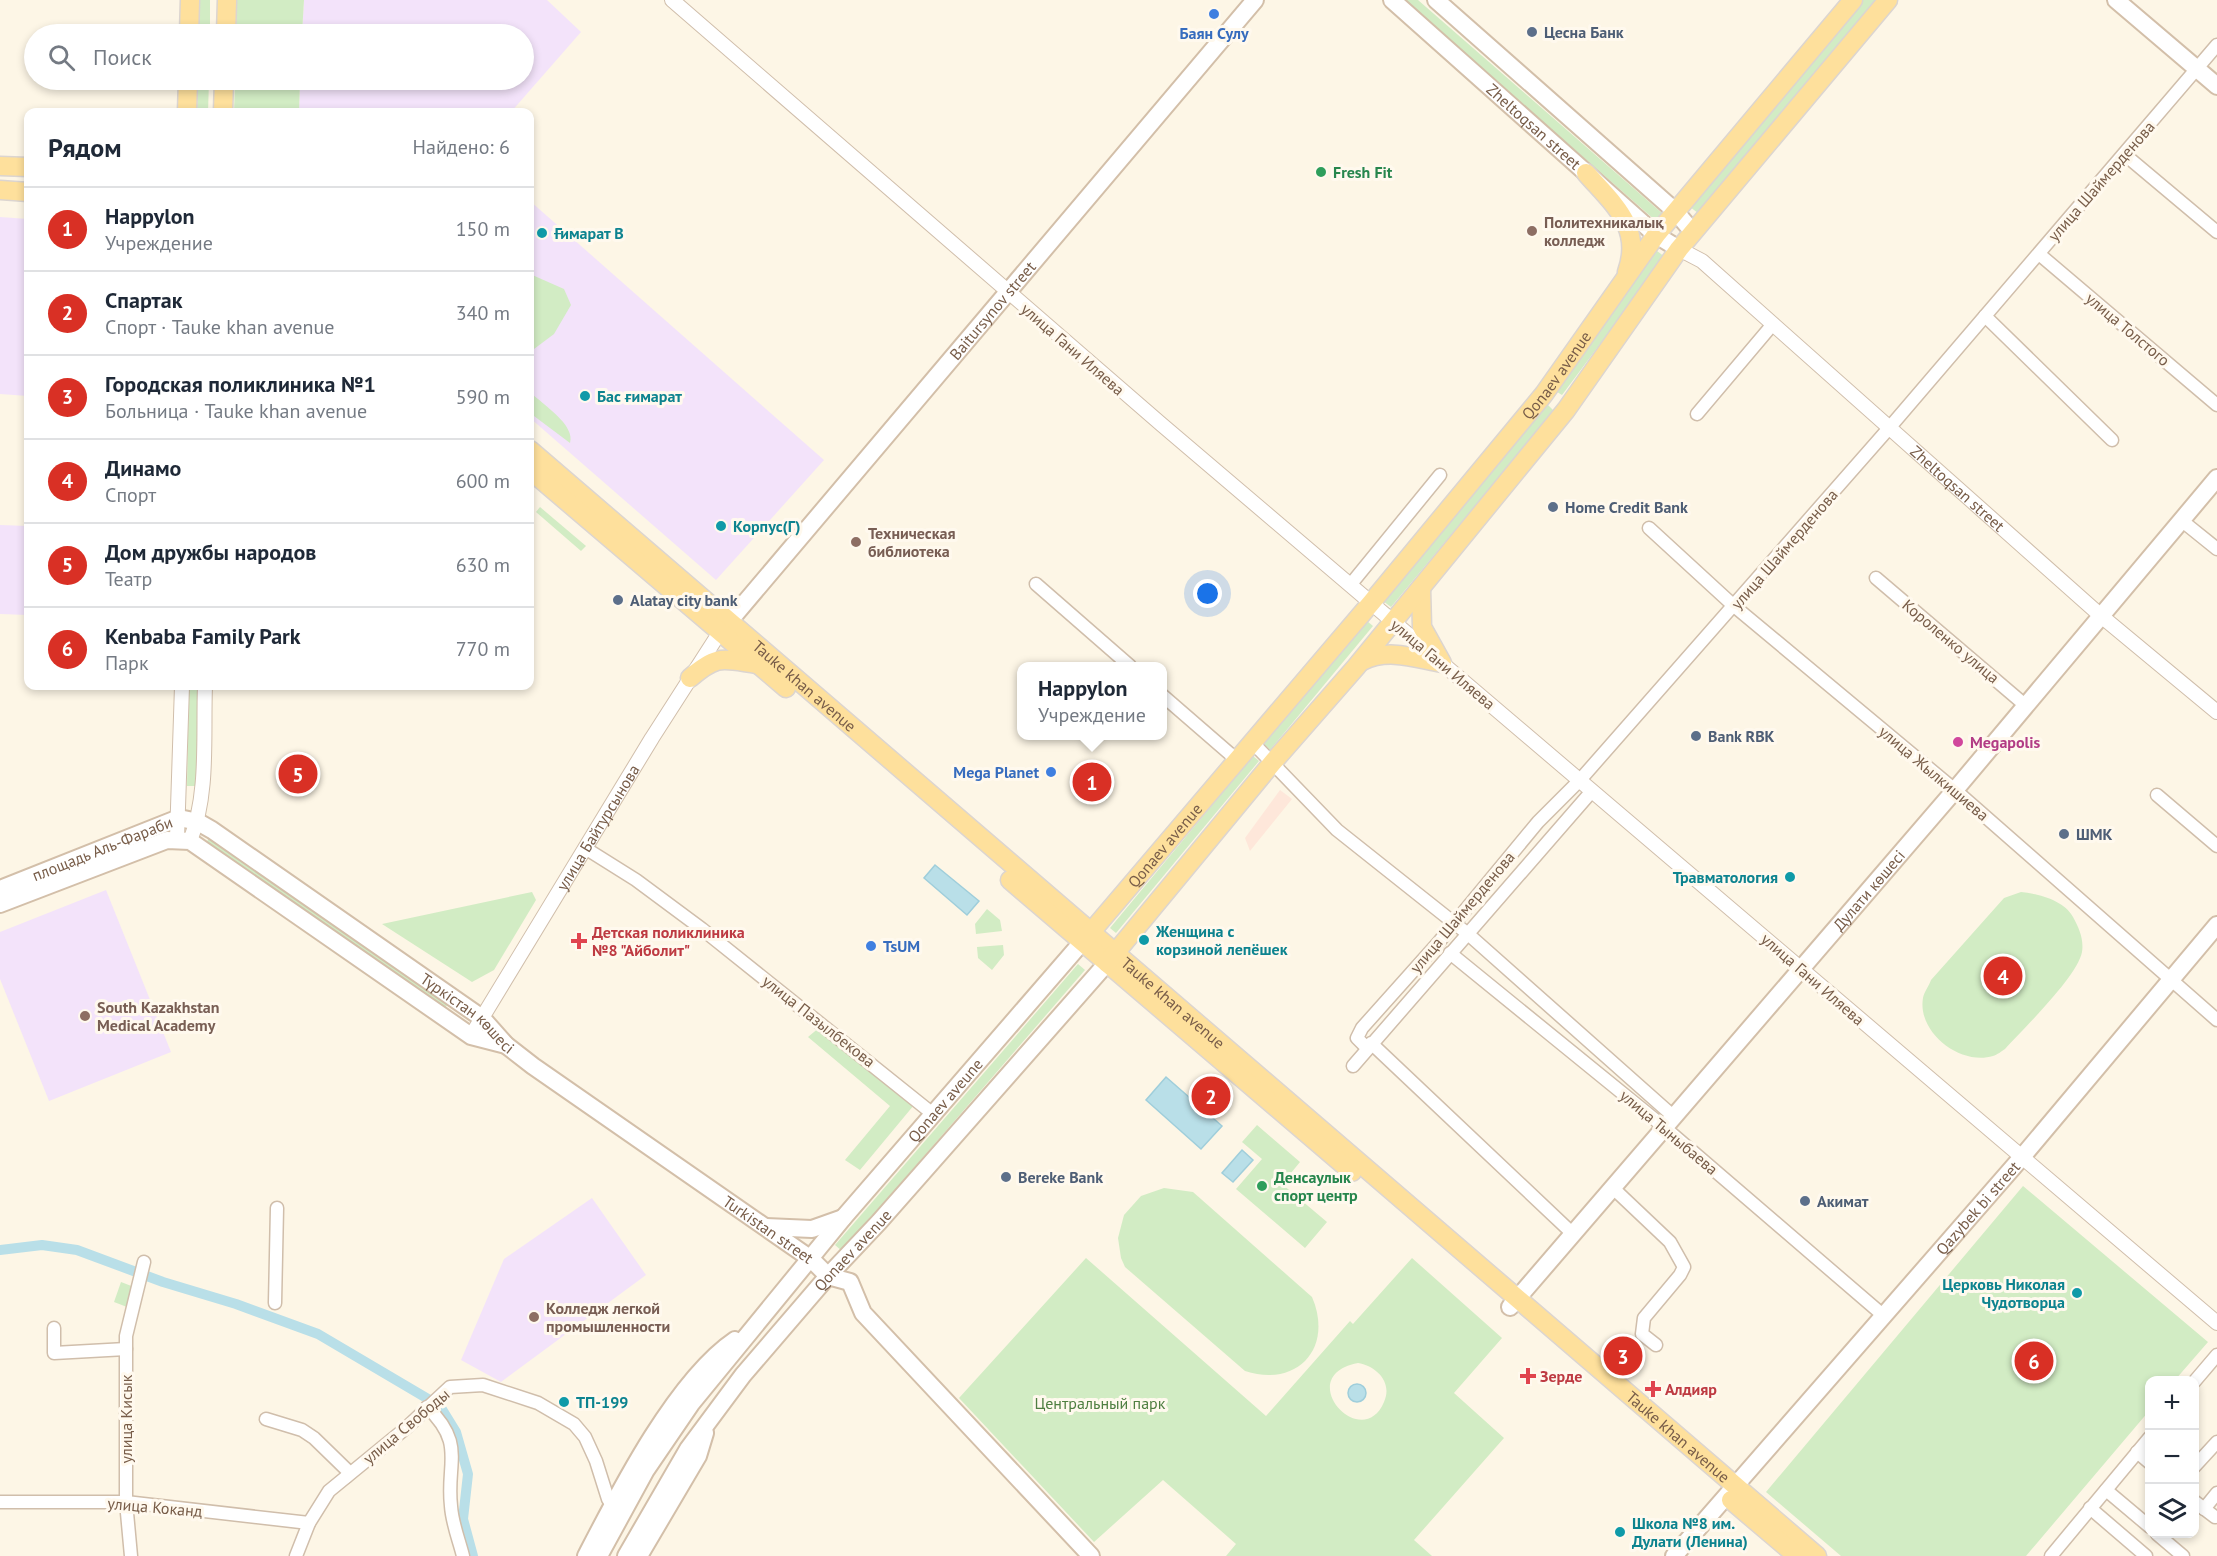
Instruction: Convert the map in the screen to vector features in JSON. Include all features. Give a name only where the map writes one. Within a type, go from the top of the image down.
[{"type":"main road","points":[[189,24],[190,0]]},
{"type":"main road","points":[[226,24],[227,0]]},
{"type":"main road","name":"Baitursynov street","points":[[724,626],[1255,0]]},
{"type":"main road","name":"Zheltoqsan street","points":[[1392,0],[1656,235],[1679,249]]},
{"type":"main road","name":"Zheltoqsan street","points":[[1436,0],[1675,211],[1693,232]]},
{"type":"main road","name":"Qonaev avenue","points":[[1087,936],[1371,603],[1544,394],[1656,235],[1853,0]]},
{"type":"main road","name":"Qonaev avenue","points":[[626,1556],[666,1483],[710,1418],[828,1276],[865,1238],[1137,929],[1273,762],[1360,662],[1566,410],[1679,249],[1888,0]]},
{"type":"main road","points":[[2116,0],[2217,86]]},
{"type":"main road","points":[[187,108],[188,90]]},
{"type":"main road","points":[[223,108],[224,90]]},
{"type":"main road","points":[[0,165],[24,167]]},
{"type":"main road","points":[[1586,172],[1618,209],[1629,228],[1631,259],[1623,282]]},
{"type":"main road","points":[[0,190],[24,192]]},
{"type":"main road","points":[[1544,394],[1566,410]]},
{"type":"main road","name":"Tauke khan avenue","points":[[534,454],[724,626],[759,665],[1087,936]]},
{"type":"main road","name":"Tauke khan avenue","points":[[534,473],[816,699],[1111,958],[1731,1492],[1797,1556]]},
{"type":"main road","name":"Дулати көшесі","points":[[1513,1303],[1800,967],[1955,790],[2217,478]]},
{"type":"main road","points":[[1421,588],[1422,627],[1442,663]]},
{"type":"main road","points":[[1360,662],[1374,655],[1386,653],[1442,663]]},
{"type":"main road","points":[[690,678],[708,662],[724,660],[759,665]]},
{"type":"main road","name":"площадь Аль-Фараби","points":[[0,890],[179,818],[198,822]]},
{"type":"main road","name":"Түркістан көшесі","points":[[198,822],[482,1018],[506,1045]]},
{"type":"main road","name":"площадь Аль-Фараби","points":[[0,904],[167,840],[184,840]]},
{"type":"main road","name":"Түркістан көшесі","points":[[184,840],[240,875],[471,1036],[506,1045]]},
{"type":"main road","name":"Qazybek bi street","points":[[1674,1556],[2022,1157],[2217,925]]},
{"type":"main road","points":[[1137,929],[1130,952],[1132,962],[1140,972]]},
{"type":"main road","name":"Qonaev aveune","points":[[811,1260],[844,1217],[1087,936]]},
{"type":"main road","name":"Tauke khan avenue","points":[[1111,958],[1140,972],[1513,1303]]},
{"type":"main road","name":"Turkistan street","points":[[506,1045],[766,1227],[811,1260],[828,1276],[850,1282],[863,1313],[1091,1556]]},
{"type":"main road","points":[[766,1227],[812,1229],[844,1217]]},
{"type":"main road","points":[[863,1313],[856,1284],[856,1265],[865,1238]]},
{"type":"main road","name":"Qonaev avenue","points":[[599,1556],[646,1470],[681,1418],[751,1330],[811,1260]]},
{"type":"main road","points":[[586,1556],[612,1505],[662,1423],[716,1353],[751,1330]]},
{"type":"main road","points":[[662,1423],[681,1418]]},
{"type":"main road","points":[[639,1556],[698,1456],[710,1418]]},
{"type":"main road","name":"Tauke khan avenue","points":[[1731,1492],[1817,1556]]},
{"type":"street","name":"улица Гани Иляева","points":[[672,0],[1006,291],[2217,1323]]},
{"type":"street","name":"улица Шаймерденова","points":[[1369,1045],[1357,1038],[1359,1033],[1538,822],[1580,780],[1890,427],[2217,45]]},
{"type":"street","points":[[2124,154],[2217,232]]},
{"type":"street","points":[[1693,232],[1702,261]]},
{"type":"street","name":"Zheltoqsan street","points":[[1679,249],[1702,261],[2100,615],[2217,712]]},
{"type":"street","name":"улица Толстого","points":[[2038,254],[2217,405]]},
{"type":"street","points":[[1985,316],[2112,440]]},
{"type":"street","points":[[1697,414],[1773,324]]},
{"type":"street","points":[[1351,584],[1440,475]]},
{"type":"street","points":[[2181,520],[2217,549]]},
{"type":"street","name":"улица Жылкишиева","points":[[1649,528],[1734,606],[1955,790],[2217,1020]]},
{"type":"street","name":"Короленко улица","points":[[1876,578],[2025,705]]},
{"type":"street","points":[[1036,584],[1125,662]]},
{"type":"street","name":"улица Байтурсынова","points":[[471,1036],[724,626]]},
{"type":"street","points":[[182,690],[179,818],[184,840]]},
{"type":"street","points":[[198,822],[205,690]]},
{"type":"street","points":[[1167,699],[1237,760]]},
{"type":"street","name":"улица Тыныбаева","points":[[1251,742],[1337,830],[1468,934],[1668,1122],[1884,1316]]},
{"type":"street","name":"улица Шаймерденова","points":[[1353,1066],[1592,791]]},
{"type":"street","points":[[2157,795],[2217,846]]},
{"type":"street","name":"площадь Аль-Фараби","points":[[184,840],[198,822]]},
{"type":"street","name":"улица Пазылбекова","points":[[585,848],[636,880],[702,929],[933,1114]]},
{"type":"street","name":"улица Тыныбаева","points":[[1450,952],[1668,1122]]},
{"type":"street","points":[[1369,1045],[1572,1233]]},
{"type":"street","points":[[1612,1188],[1663,1235],[1684,1267],[1644,1318],[1642,1334],[1656,1345]]},
{"type":"street","points":[[275,1302],[277,1208]]},
{"type":"street","name":"улица Кисык","points":[[131,1556],[126,1502],[126,1336],[144,1262]]},
{"type":"street","points":[[54,1328],[54,1353],[126,1349]]},
{"type":"street","points":[[2199,1376],[2217,1355]]},
{"type":"street","name":"улица Свободы","points":[[296,1556],[309,1523],[329,1491],[450,1387],[483,1385],[538,1403],[574,1424],[585,1437],[612,1505]]},
{"type":"street","points":[[428,1407],[449,1434],[453,1462],[451,1506],[464,1556]]},
{"type":"street","points":[[266,1419],[302,1430],[314,1438],[350,1473],[346,1477]]},
{"type":"street","points":[[2199,1462],[2217,1442]]},
{"type":"street","points":[[2051,1556],[2145,1443]]},
{"type":"street","points":[[2137,1452],[2145,1459]]},
{"type":"street","points":[[2106,1490],[2145,1523]]},
{"type":"street","points":[[2215,1517],[2199,1505],[2217,1493]]},
{"type":"street","name":"улица Коканд","points":[[0,1502],[126,1502],[309,1523]]},
{"type":"street","points":[[2090,1508],[2145,1556]]},
{"type":"street","points":[[2163,1538],[2183,1556]]},
{"type":"shaded area","points":[[304,0],[547,0],[581,32],[534,86],[534,24],[303,24]]},
{"type":"shaded area","points":[[300,90],[530,90],[514,108],[299,108]]},
{"type":"shaded area","points":[[534,205],[824,460],[716,580],[534,421]]},
{"type":"shaded area","points":[[0,217],[24,219],[24,396],[0,394]]},
{"type":"shaded area","points":[[0,525],[24,526],[24,615],[0,614]]},
{"type":"shaded area","points":[[1280,790],[1292,799],[1250,851],[1245,838]]},
{"type":"shaded area","name":"South Kazakhstan Medical Academy","points":[[106,890],[171,1052],[49,1101],[0,979],[0,932]]},
{"type":"shaded area","name":"Колледж легкой промышленности","points":[[592,1198],[646,1275],[501,1382],[461,1360],[504,1259]]},
{"type":"green space","points":[[199,0],[210,0],[210,24],[199,24]]},
{"type":"green space","points":[[237,0],[304,0],[303,24],[236,24]]},
{"type":"green space","points":[[1404,0],[1418,0],[1663,214],[1656,221]]},
{"type":"green space","points":[[1863,0],[1876,0],[1698,213],[1690,207]]},
{"type":"green space","points":[[198,90],[209,90],[208,108],[197,108]]},
{"type":"green space","points":[[235,90],[300,90],[299,108],[234,108]]},
{"type":"green space","points":[[1657,251],[1665,257],[1562,395],[1554,390]]},
{"type":"green space","points":[[534,276],[564,289],[571,305],[554,334],[534,349]]},
{"type":"green space","points":[[534,395],[563,422],[568,429],[570,443],[534,416]]},
{"type":"green space","points":[[1547,404],[1554,411],[1391,607],[1383,601]]},
{"type":"green space","points":[[540,507],[586,546],[581,551],[536,512]]},
{"type":"green space","points":[[1367,621],[1373,626],[1270,750],[1264,744]]},
{"type":"green space","points":[[189,690],[200,690],[197,786],[187,786]]},
{"type":"green space","points":[[1253,756],[1259,761],[1116,933],[1110,928]]},
{"type":"green space","points":[[211,834],[452,998],[441,1014],[204,847]]},
{"type":"green space","points":[[532,892],[536,900],[494,970],[472,982],[382,924]]},
{"type":"green space","points":[[2021,892],[2035,894],[2064,906],[2075,921],[2080,934],[2082,952],[2071,975],[2005,1049],[1993,1056],[1980,1058],[1967,1056],[1943,1044],[1934,1034],[1923,1011],[1923,998],[1931,980],[2004,898]]},
{"type":"green space","points":[[987,909],[1000,920],[1002,931],[976,934],[975,924]]},
{"type":"green space","points":[[1003,945],[1004,955],[992,970],[978,958],[977,947]]},
{"type":"green space","points":[[1078,964],[1085,970],[842,1251],[835,1245]]},
{"type":"green space","points":[[820,1027],[914,1105],[860,1170],[845,1160],[890,1106],[808,1037]]},
{"type":"green space","name":"Денсаулык спорт центр","points":[[1257,1125],[1300,1162],[1282,1184],[1327,1222],[1305,1248],[1236,1189],[1262,1159],[1242,1142]]},
{"type":"green space","points":[[2023,1186],[2208,1342],[2178,1376],[2145,1376],[2145,1416],[2026,1556],[1841,1556],[1766,1492]]},
{"type":"green space","points":[[1164,1188],[1193,1192],[1312,1297],[1318,1316],[1318,1332],[1314,1347],[1306,1360],[1295,1369],[1280,1374],[1264,1375],[1245,1371],[1125,1267],[1118,1238],[1124,1215],[1141,1196]]},
{"type":"green space","name":"Центральный парк","points":[[1086,1258],[1266,1416],[1350,1321],[1353,1324],[1412,1258],[1502,1338],[1454,1393],[1504,1438],[1414,1540],[1432,1556],[1226,1556],[1236,1544],[1163,1480],[1094,1542],[959,1398]],"holes":[[[1358,1363],[1377,1371],[1381,1376],[1386,1395],[1374,1416],[1361,1420],[1348,1416],[1338,1407],[1331,1395],[1331,1382],[1339,1371]]]},
{"type":"green space","points":[[121,1282],[134,1287],[127,1307],[114,1302]]},
{"type":"water","points":[[935,865],[979,901],[967,915],[924,878]]},
{"type":"water","points":[[1166,1077],[1222,1126],[1201,1149],[1146,1100]]},
{"type":"water","points":[[1242,1150],[1253,1160],[1233,1182],[1222,1173]]},
{"type":"water","points":[[1357,1384],[1363,1387],[1366,1393],[1363,1399],[1357,1402],[1351,1399],[1348,1393],[1351,1387]]},
{"type":"waterway","points":[[0,1250],[42,1245],[77,1250],[163,1282],[236,1304],[318,1334],[440,1406],[456,1432],[468,1474],[463,1519],[473,1556]]},
{"type":"place","name":"Баян Сулу","points":[[1214,14]]},
{"type":"place","name":"Цесна Банк","points":[[1532,32]]},
{"type":"place","name":"Fresh Fit","points":[[1321,172]]},
{"type":"place","name":"Политехникалық колледж","points":[[1532,231]]},
{"type":"place","name":"Ғимарат В","points":[[542,233]]},
{"type":"place","name":"Бас ғимарат","points":[[585,396]]},
{"type":"place","name":"Home Credit Bank","points":[[1553,507]]},
{"type":"place","name":"Корпус(Г)","points":[[721,526]]},
{"type":"place","name":"Техническая библиотека","points":[[856,542]]},
{"type":"place","name":"Alatay city bank","points":[[618,600]]},
{"type":"place","name":"Bank RBK","points":[[1696,736]]},
{"type":"place","name":"Megapolis","points":[[1958,742]]},
{"type":"place","name":"Mega Planet","points":[[1051,772]]},
{"type":"place","name":"Дом дружбы народов","points":[[298,774]]},
{"type":"place","name":"Happylon","points":[[1092,782]]},
{"type":"place","name":"ШМК","points":[[2064,834]]},
{"type":"place","name":"Травматология","points":[[1790,877]]},
{"type":"place","name":"Женщина с корзиной лепёшек","points":[[1144,940]]},
{"type":"place","name":"Детская поликлиника №8 \"Айболит\"","points":[[579,941]]},
{"type":"place","name":"TsUM","points":[[871,946]]},
{"type":"place","name":"Динамо","points":[[2003,976]]},
{"type":"place","name":"South Kazakhstan Medical Academy","points":[[85,1016]]},
{"type":"place","name":"Спартак","points":[[1211,1096]]},
{"type":"place","name":"Bereke Bank","points":[[1006,1177]]},
{"type":"place","name":"Денсаулык спорт центр","points":[[1262,1186]]},
{"type":"place","name":"Акимат","points":[[1805,1201]]},
{"type":"place","name":"Церковь Николая Чудотворца","points":[[2077,1293]]},
{"type":"place","name":"Колледж легкой промышленности","points":[[534,1317]]},
{"type":"place","name":"Городская поликлиника №1","points":[[1623,1356]]},
{"type":"place","name":"Kenbaba Family Park","points":[[2034,1361]]},
{"type":"place","name":"Зерде","points":[[1528,1376]]},
{"type":"place","name":"Алдияр","points":[[1653,1389]]},
{"type":"place","name":"ТП-199","points":[[564,1402]]},
{"type":"place","name":"Школа №8 им. Дулати (Ленина)","points":[[1620,1532]]}]
